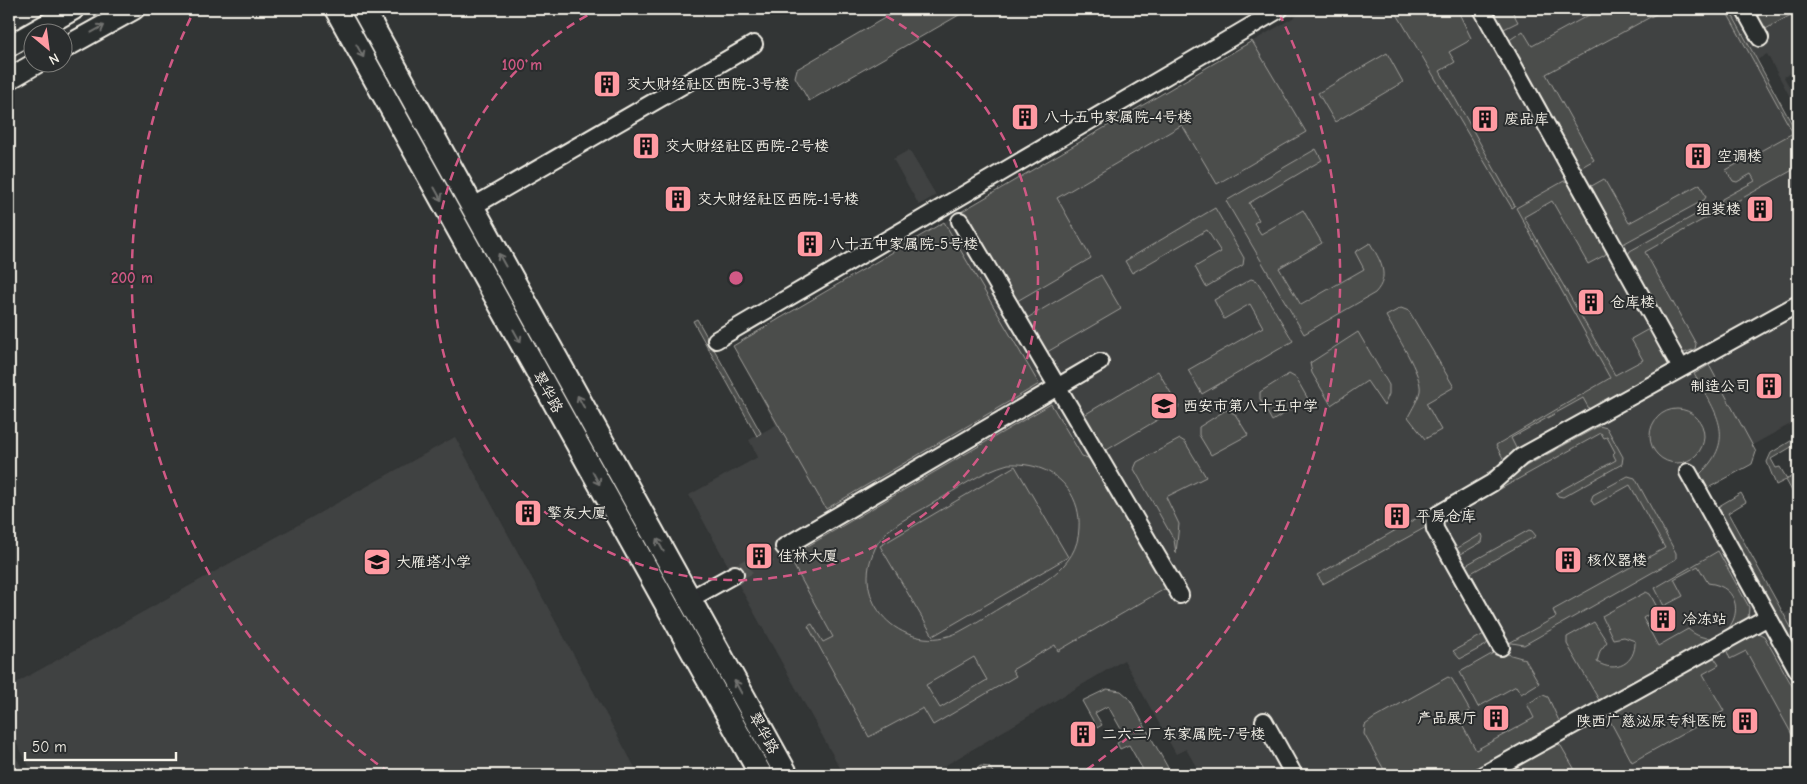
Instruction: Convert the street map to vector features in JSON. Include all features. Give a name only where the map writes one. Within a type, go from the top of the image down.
[{"type":"main road","name":"翠华路","points":[[336,9],[761,775]]},
{"type":"main road","name":"翠华路","points":[[363,9],[788,775]]},
{"type":"street","points":[[9,46],[74,9]]},
{"type":"street","points":[[72,43],[134,9]]},
{"type":"street","points":[[716,340],[1280,9]]},
{"type":"street","points":[[1482,9],[1682,368]]},
{"type":"street","points":[[1744,9],[1760,38]]},
{"type":"street","points":[[472,207],[754,44]]},
{"type":"street","points":[[9,79],[22,71]]},
{"type":"street","points":[[960,221],[1180,594]]},
{"type":"street","points":[[1501,647],[1435,529],[1434,519],[1436,515],[1492,483],[1521,457],[1798,304]]},
{"type":"street","points":[[784,547],[1100,362]]},
{"type":"street","points":[[1688,472],[1798,671]]},
{"type":"street","points":[[690,599],[735,574]]},
{"type":"street","points":[[1483,775],[1768,617]]},
{"type":"street","points":[[1264,721],[1294,775]]},
{"type":"shaded area","points":[[900,9],[965,9],[966,11],[809,101],[795,77],[797,69]]},
{"type":"shaded area","points":[[1308,9],[1798,9],[1798,69],[1784,77],[1798,103],[1798,112],[1767,54],[1757,60],[1798,135],[1798,420],[1738,453],[1703,485],[1777,618],[1798,606],[1798,761],[1773,775],[1201,775],[1186,749],[1176,754],[1124,660],[929,775],[844,775],[689,495],[758,457],[749,440],[776,425],[733,346]]},
{"type":"shaded area","points":[[1394,9],[1457,9],[1471,38],[1449,52],[1455,62],[1440,71],[1515,206],[1512,208]]},
{"type":"shaded area","points":[[1489,9],[1511,9],[1518,22],[1502,30]]},
{"type":"shaded area","points":[[1600,9],[1665,9],[1546,74],[1594,160],[1578,169],[1508,41],[1523,31],[1532,46]]},
{"type":"shaded area","points":[[1725,9],[1729,9],[1798,135],[1798,167],[1723,209],[1722,199],[1755,181],[1751,174],[1737,182],[1733,181],[1726,170],[1793,133]]},
{"type":"shaded area","points":[[1750,9],[1798,9],[1798,11],[1762,31]]},
{"type":"shaded area","points":[[1252,41],[1306,132],[1217,184],[1182,125],[1057,198],[1091,258],[1012,304],[959,213]]},
{"type":"shaded area","points":[[1387,53],[1403,82],[1335,122],[1318,93]]},
{"type":"shaded area","points":[[1316,149],[1322,160],[1249,203],[1259,220],[1254,223],[1261,234],[1303,210],[1322,243],[1279,268],[1301,305],[1364,269],[1355,252],[1370,243],[1380,262],[1383,274],[1380,287],[1375,293],[1304,334],[1226,201]]},
{"type":"shaded area","points":[[909,150],[936,195],[919,205],[893,159]]},
{"type":"shaded area","points":[[1604,179],[1629,223],[1700,184],[1706,197],[1704,200],[1623,244],[1620,243],[1588,188]]},
{"type":"shaded area","points":[[1564,181],[1571,182],[1608,250],[1605,255],[1588,264],[1552,201],[1524,217],[1615,375],[1643,360],[1631,339],[1647,330],[1652,330],[1672,367],[1592,414],[1583,398],[1511,438],[1519,454],[1491,480],[1424,517],[1490,638],[1486,645],[1460,659],[1453,651],[1486,633],[1440,554],[1428,526],[1323,584],[1317,575],[1489,477],[1487,473],[1505,462],[1496,445],[1610,378],[1516,208]]},
{"type":"shaded area","points":[[1215,208],[1244,258],[1243,265],[1206,287],[1195,267],[1221,252],[1207,230],[1132,273],[1125,261]]},
{"type":"shaded area","points":[[1706,209],[1713,214],[1645,252],[1696,344],[1695,349],[1681,354],[1627,257],[1630,251]]},
{"type":"shaded area","points":[[944,222],[1039,384],[826,509],[733,346]]},
{"type":"shaded area","points":[[1101,275],[1121,309],[1042,355],[1022,321]]},
{"type":"shaded area","points":[[1251,279],[1257,281],[1293,341],[1202,394],[1188,370],[1263,327],[1250,304],[1224,319],[1214,300]]},
{"type":"shaded area","points":[[1401,308],[1409,311],[1454,387],[1426,403],[1441,430],[1425,439],[1408,417],[1420,391],[1420,384],[1407,354],[1386,316]]},
{"type":"shaded area","points":[[697,319],[761,433],[757,436],[693,321]]},
{"type":"shaded area","points":[[1358,332],[1389,385],[1389,394],[1384,406],[1367,381],[1331,405],[1312,373],[1310,363]]},
{"type":"shaded area","points":[[1709,365],[1756,452],[1752,464],[1708,488],[1700,474],[1712,461],[1718,448],[1719,424],[1709,400],[1694,374]]},
{"type":"shaded area","points":[[1158,371],[1179,407],[1105,451],[1094,444],[1079,418]]},
{"type":"shaded area","points":[[1289,374],[1296,378],[1308,399],[1272,421],[1260,399],[1260,392]]},
{"type":"shaded area","points":[[1051,404],[1082,456],[1094,460],[1168,587],[1058,651],[1055,645],[1012,670],[1016,676],[933,725],[923,708],[869,737],[808,626],[812,624],[823,642],[833,637],[789,557]],"holes":[[[1008,464],[1033,466],[1041,469],[1056,477],[1068,489],[1077,507],[1079,518],[1077,542],[1072,554],[1064,565],[1043,582],[959,632],[939,638],[920,637],[903,632],[888,621],[876,607],[869,590],[868,571],[878,542],[889,530],[906,519],[980,476]],[[974,657],[987,680],[940,708],[926,685]]]},
{"type":"shaded area","points":[[1677,409],[1687,411],[1696,417],[1702,426],[1704,436],[1702,446],[1696,455],[1687,461],[1677,463],[1667,461],[1658,455],[1652,446],[1650,436],[1652,426],[1658,417],[1667,411]]},
{"type":"shaded area","points":[[1226,410],[1235,414],[1248,435],[1211,455],[1199,435],[1199,427]]},
{"type":"shaded area","points":[[1599,426],[1607,428],[1623,457],[1622,464],[1563,497],[1558,496],[1556,493],[1616,460],[1613,454],[1615,452],[1607,437],[1604,438],[1601,433],[1441,522],[1456,549],[1482,534],[1482,542],[1461,554],[1457,554],[1439,521],[1526,466]]},
{"type":"shaded area","name":"大雁塔小学","points":[[455,437],[639,775],[34,775],[9,730],[9,687]]},
{"type":"shaded area","points":[[1180,439],[1185,442],[1206,477],[1166,497],[1179,524],[1176,553],[1174,540],[1134,469],[1137,462]]},
{"type":"shaded area","points":[[1794,439],[1798,447],[1798,455],[1793,446],[1771,459],[1776,468],[1780,467],[1787,479],[1792,476],[1798,488],[1793,493],[1786,480],[1776,485],[1767,462],[1771,453]]},
{"type":"shaded area","points":[[1015,466],[1068,557],[933,636],[880,546]]},
{"type":"shaded area","points":[[1628,476],[1635,478],[1676,553],[1676,559],[1524,645],[1510,643],[1556,617],[1553,610],[1665,548],[1630,485],[1594,505],[1591,500],[1593,495]]},
{"type":"shaded area","points":[[1741,493],[1746,502],[1728,513],[1798,640],[1798,657],[1718,510],[1719,506]]},
{"type":"shaded area","points":[[1529,530],[1536,536],[1471,573],[1509,642],[1506,642],[1464,569],[1466,565]]},
{"type":"shaded area","points":[[1718,551],[1749,607],[1748,619],[1605,700],[1599,700],[1567,644],[1567,637],[1594,622],[1607,642],[1600,651],[1597,662],[1611,667],[1624,664],[1632,655],[1635,641],[1624,637],[1613,639],[1602,616],[1646,592],[1650,594],[1658,609],[1643,618],[1658,646],[1688,629],[1703,637],[1715,637],[1726,631],[1733,621],[1736,609],[1733,597],[1724,588],[1708,583],[1698,566],[1674,579],[1683,596],[1664,606],[1655,588]]},
{"type":"shaded area","points":[[1756,632],[1764,636],[1798,696],[1798,738],[1795,740],[1746,651],[1730,659],[1726,649]]},
{"type":"shaded area","points":[[1497,651],[1525,659],[1539,683],[1521,694],[1516,686],[1478,707],[1460,672]]},
{"type":"shaded area","points":[[1713,656],[1719,665],[1703,674],[1724,711],[1632,762],[1609,719],[1609,713]]},
{"type":"shaded area","points":[[1448,677],[1452,679],[1470,711],[1458,718],[1476,750],[1534,718],[1527,704],[1543,695],[1548,697],[1560,723],[1557,727],[1470,775],[1387,775],[1364,734],[1365,725]]},
{"type":"shaded area","points":[[1107,689],[1121,691],[1129,698],[1172,775],[1146,775],[1129,745],[1120,749],[1117,743],[1126,738],[1108,706],[1095,713],[1102,725],[1097,728],[1082,701]]},
{"type":"shaded area","points":[[1556,743],[1561,746],[1578,775],[1495,775]]},
{"type":"shaded area","points":[[9,745],[26,775],[9,775]]},
{"type":"shaded area","points":[[981,766],[989,767],[995,775],[965,775]]},
{"type":"tunnel","points":[[735,574],[784,547]]},
{"type":"place","name":"交大财经社区西院-3号楼","points":[[607,84]]},
{"type":"place","name":"八十五中家属院-4号楼","points":[[1025,117]]},
{"type":"place","name":"废品库","points":[[1485,119]]},
{"type":"place","name":"交大财经社区西院-2号楼","points":[[646,146]]},
{"type":"place","name":"空调楼","points":[[1698,156]]},
{"type":"place","name":"交大财经社区西院-1号楼","points":[[678,199]]},
{"type":"place","name":"组装楼","points":[[1760,209]]},
{"type":"place","name":"八十五中家属院-5号楼","points":[[810,244]]},
{"type":"place","name":"仓库楼","points":[[1591,302]]},
{"type":"place","name":"制造公司","points":[[1769,386]]},
{"type":"place","name":"西安市第八十五中学","points":[[1164,406]]},
{"type":"place","name":"擎友大厦","points":[[528,513]]},
{"type":"place","name":"平房仓库","points":[[1397,516]]},
{"type":"place","name":"佳林大厦","points":[[759,556]]},
{"type":"place","name":"核仪器楼","points":[[1568,560]]},
{"type":"place","name":"大雁塔小学","points":[[377,562]]},
{"type":"place","name":"冷冻站","points":[[1663,619]]},
{"type":"place","name":"产品展厅","points":[[1496,718]]},
{"type":"place","name":"陕西广慈泌尿专科医院","points":[[1745,721]]},
{"type":"place","name":"二六二厂东家属院-7号楼","points":[[1083,734]]}]
